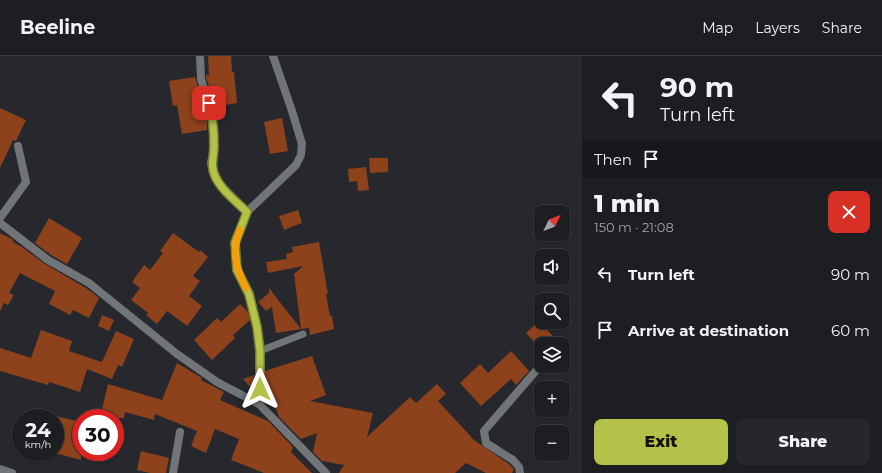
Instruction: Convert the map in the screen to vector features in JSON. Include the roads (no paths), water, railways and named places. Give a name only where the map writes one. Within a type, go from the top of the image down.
[{"type":"street","points":[[200,56],[201,79],[212,115],[214,148],[211,163],[214,175],[220,185],[247,212]]},
{"type":"street","points":[[259,404],[260,351],[257,327],[249,294],[237,270],[235,243],[247,212],[296,165],[301,155],[302,144],[273,56]]},
{"type":"street","points":[[0,218],[26,182],[24,165],[18,146]]},
{"type":"street","points":[[0,223],[48,260],[89,284],[177,354],[217,382],[259,404],[326,473]]},
{"type":"street","points":[[520,473],[519,467],[513,460],[486,443],[484,431],[534,373]]},
{"type":"street","points":[[173,473],[180,432]]},
{"type":"street","points":[[0,469],[12,473]]},
{"type":"lane","points":[[260,351],[303,334]]}]
